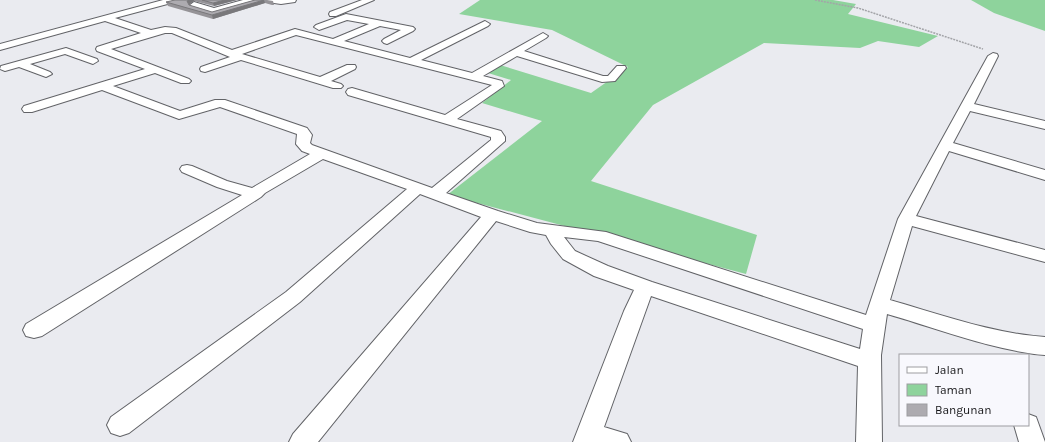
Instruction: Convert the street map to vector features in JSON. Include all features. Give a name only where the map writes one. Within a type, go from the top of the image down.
[{"type":"street","points":[[0,47],[108,19],[172,0]]},
{"type":"street","points":[[214,0],[191,6],[218,12],[252,0]]},
{"type":"street","points":[[270,0],[281,2],[292,0]]},
{"type":"street","points":[[312,24],[370,0]]},
{"type":"street","points":[[344,2],[358,5]]},
{"type":"street","points":[[387,41],[410,29],[346,16],[289,30],[475,76],[499,84],[448,119]]},
{"type":"street","points":[[108,19],[151,33]]},
{"type":"street","points":[[334,42],[379,23]]},
{"type":"street","points":[[412,61],[485,24]]},
{"type":"street","points":[[79,56],[151,33],[173,30],[236,55],[337,86]]},
{"type":"street","points":[[205,69],[295,32]]},
{"type":"street","points":[[475,76],[543,36]]},
{"type":"street","points":[[101,49],[185,81]]},
{"type":"street","points":[[6,68],[66,51],[92,60]]},
{"type":"street","points":[[516,52],[602,79],[611,79],[621,68]]},
{"type":"street","points":[[869,442],[870,361],[878,304],[906,219],[993,56]]},
{"type":"street","points":[[20,64],[46,74]]},
{"type":"street","points":[[256,74],[272,67]]},
{"type":"street","points":[[321,81],[351,67]]},
{"type":"street","points":[[28,109],[154,70]]},
{"type":"street","points":[[290,84],[308,77]]},
{"type":"street","points":[[102,86],[179,115],[185,115],[213,104],[221,103],[302,131],[305,135],[304,146],[321,154],[492,215],[536,228],[600,236],[874,325]]},
{"type":"street","points":[[120,425],[293,297],[426,191],[498,140],[498,137],[492,132],[352,92]]},
{"type":"street","points":[[966,106],[1045,125]]},
{"type":"street","points":[[945,146],[1045,171]]},
{"type":"street","points":[[34,330],[255,194],[259,190],[321,154]]},
{"type":"street","points":[[187,169],[222,184],[255,194]]},
{"type":"street","points":[[302,442],[492,215]]},
{"type":"street","points":[[906,219],[1045,256]]},
{"type":"street","points":[[553,231],[557,240],[569,255],[601,271],[645,287],[870,361]]},
{"type":"street","points":[[618,442],[587,438],[634,311],[645,287]]},
{"type":"street","points":[[878,304],[974,332],[1029,345],[1045,346]]},
{"type":"street","points":[[1027,426],[1032,442]]},
{"type":"path","points":[[815,0],[858,8],[981,48],[993,56]]},
{"type":"green space","points":[[480,0],[833,0],[856,4],[848,14],[938,36],[919,47],[878,41],[860,48],[764,43],[653,105],[591,181],[757,235],[746,274],[447,195],[542,121],[482,103],[511,80],[488,73],[500,65],[591,93],[628,67],[552,30],[459,14]]},
{"type":"green space","points":[[971,0],[1045,0],[1045,31],[994,13]]},
{"type":"building","points":[[175,0],[190,0],[187,1],[189,5],[212,12],[255,0],[264,0],[212,15],[166,2]]},
{"type":"building","points":[[202,0],[225,0],[213,3]]}]
